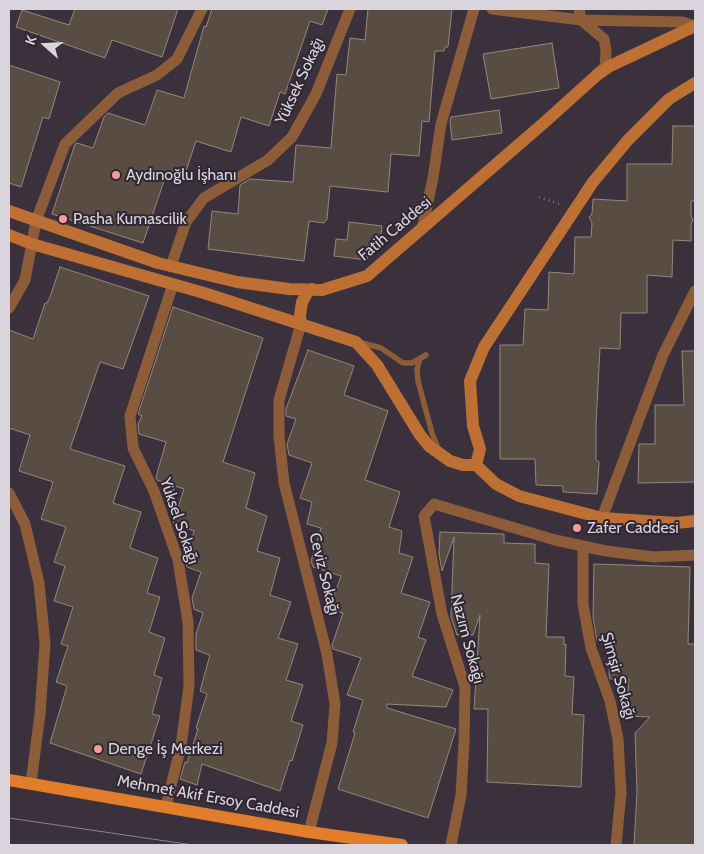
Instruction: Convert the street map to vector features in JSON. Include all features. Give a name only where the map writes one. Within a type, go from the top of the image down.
[{"type":"main road","name":"Fatih Caddesi","points":[[9,211],[171,266],[237,282],[289,289],[322,290],[366,276],[597,75],[610,66],[695,26]]},
{"type":"main road","points":[[476,465],[480,449],[473,426],[470,381],[484,347],[593,182],[628,140],[669,99],[695,83]]},
{"type":"main road","points":[[9,235],[32,244],[173,284],[356,342],[377,365],[420,435],[430,446],[450,461],[463,465],[476,465],[496,484],[519,496],[602,518],[676,523],[695,521]]},
{"type":"main road","points":[[301,324],[302,302],[307,293],[312,290]]},
{"type":"main road","name":"Mehmet Akif Ersoy Caddesi","points":[[9,780],[310,832],[402,845]]},
{"type":"street","points":[[9,308],[25,280],[36,221],[52,173],[65,144],[118,93],[157,75],[177,59],[202,9]]},
{"type":"street","name":"Yüksek Sokağı","points":[[171,266],[186,222],[204,198],[268,160],[292,137],[316,94],[350,9]]},
{"type":"street","points":[[422,228],[433,178],[441,124],[474,9]]},
{"type":"street","points":[[492,9],[682,22],[695,26]]},
{"type":"street","points":[[580,14],[604,39],[606,50],[604,66],[597,75]]},
{"type":"street","name":"Yüksel Sokağı","points":[[166,806],[181,746],[189,686],[188,622],[178,560],[154,491],[133,448],[130,416],[173,284]]},
{"type":"street","points":[[602,518],[663,355],[695,290]]},
{"type":"street","name":"Ceviz Sokağı","points":[[301,324],[279,400],[279,436],[284,484],[327,654],[335,704],[332,743],[310,832]]},
{"type":"street","points":[[9,493],[25,524],[39,583],[45,644],[40,714],[31,783]]},
{"type":"street","name":"Nazım Sokağı","points":[[451,845],[461,795],[465,687],[442,614],[424,516],[434,504],[555,540],[583,546]]},
{"type":"street","points":[[583,546],[654,557],[695,555]]},
{"type":"street","name":"Şimşir Sokağı","points":[[583,546],[583,604],[591,648],[610,701],[618,739],[620,793],[616,845]]},
{"type":"lane","points":[[356,342],[381,348],[402,364],[412,363],[423,357],[417,369],[418,381],[432,433],[441,454]]},
{"type":"path","points":[[540,197],[574,210]]},
{"type":"building","points":[[75,9],[178,9],[162,57],[112,40],[105,58],[16,27],[22,10],[69,25]]},
{"type":"building","points":[[212,9],[328,9],[322,25],[310,21],[285,94],[280,92],[269,126],[241,117],[231,152],[196,141],[184,177],[167,172],[143,243],[52,214],[75,144],[93,148],[104,117],[108,113],[145,125],[157,90],[184,98],[204,26],[206,27]]},
{"type":"building","points":[[368,9],[452,9],[448,47],[445,47],[444,51],[435,51],[429,122],[422,121],[419,156],[391,154],[388,192],[330,186],[327,219],[324,223],[309,221],[304,261],[208,249],[212,211],[238,214],[240,185],[250,179],[293,182],[296,145],[331,148],[337,74],[346,75],[350,38],[365,40]]},
{"type":"building","points":[[552,43],[559,88],[491,99],[483,54]]},
{"type":"building","points":[[9,65],[60,82],[49,119],[43,117],[21,187],[9,183]]},
{"type":"building","points":[[499,110],[502,133],[452,140],[451,117]]},
{"type":"building","points":[[673,126],[695,126],[695,201],[691,201],[693,221],[691,224],[691,241],[673,240],[672,277],[647,275],[647,313],[621,313],[620,349],[600,348],[596,424],[596,460],[599,462],[597,494],[563,492],[563,486],[536,485],[535,459],[500,459],[500,345],[523,345],[525,309],[548,310],[549,272],[574,274],[575,237],[591,237],[592,223],[589,217],[592,214],[593,199],[627,201],[627,164],[672,164]]},
{"type":"building","points":[[349,222],[382,226],[380,244],[369,243],[367,260],[334,256],[336,239],[347,240]]},
{"type":"building","points":[[60,267],[149,296],[123,369],[100,362],[70,449],[125,466],[113,503],[141,512],[130,548],[158,558],[147,593],[160,597],[149,632],[165,638],[154,675],[162,678],[152,714],[160,716],[141,774],[50,743],[67,686],[56,682],[68,646],[61,644],[73,607],[54,601],[65,566],[54,562],[66,527],[41,519],[53,482],[19,471],[30,435],[9,428],[9,330],[33,339]]},
{"type":"building","points":[[173,307],[263,338],[223,462],[255,473],[246,508],[267,516],[257,551],[280,558],[270,595],[291,602],[278,638],[298,644],[286,680],[303,685],[291,721],[303,725],[280,791],[202,764],[197,785],[180,779],[198,729],[196,728],[207,694],[200,691],[210,655],[196,650],[196,634],[203,613],[194,609],[192,598],[201,572],[187,567],[186,562],[194,531],[173,522],[184,489],[157,480],[156,477],[166,442],[139,434],[138,424],[142,416],[138,414]]},
{"type":"building","points":[[308,350],[354,366],[344,395],[388,411],[365,480],[400,492],[389,527],[402,531],[399,553],[413,557],[401,593],[430,602],[418,637],[426,640],[412,676],[453,690],[446,707],[387,704],[387,708],[456,729],[428,818],[338,789],[363,700],[347,695],[361,658],[333,649],[332,645],[343,613],[329,609],[341,576],[313,567],[311,561],[321,528],[307,524],[312,502],[300,498],[312,463],[289,455],[287,444],[296,419],[286,416],[286,409]]},
{"type":"building","points":[[682,351],[695,351],[695,482],[638,483],[639,444],[655,444],[655,405],[684,405]]},
{"type":"building","points":[[440,532],[504,534],[504,543],[535,544],[535,563],[549,564],[546,637],[564,637],[564,645],[566,644],[565,676],[574,677],[572,714],[584,715],[581,787],[487,782],[488,709],[474,709],[480,615],[473,635],[457,635],[451,617],[454,537],[442,571],[439,554]]},
{"type":"building","points":[[594,564],[690,567],[688,644],[695,644],[695,845],[634,845],[637,792],[635,733],[650,717],[626,716],[629,679],[610,679],[610,641],[597,641],[593,617]]},
{"type":"tram line","points":[[9,818],[193,845]]},
{"type":"place","name":"Aydınoğlu İşhanı","points":[[116,175]]},
{"type":"place","name":"Pasha Kumascilik","points":[[63,219]]},
{"type":"place","name":"Zafer Caddesi","points":[[577,528]]},
{"type":"place","name":"Denge İş Merkezi","points":[[98,749]]}]
